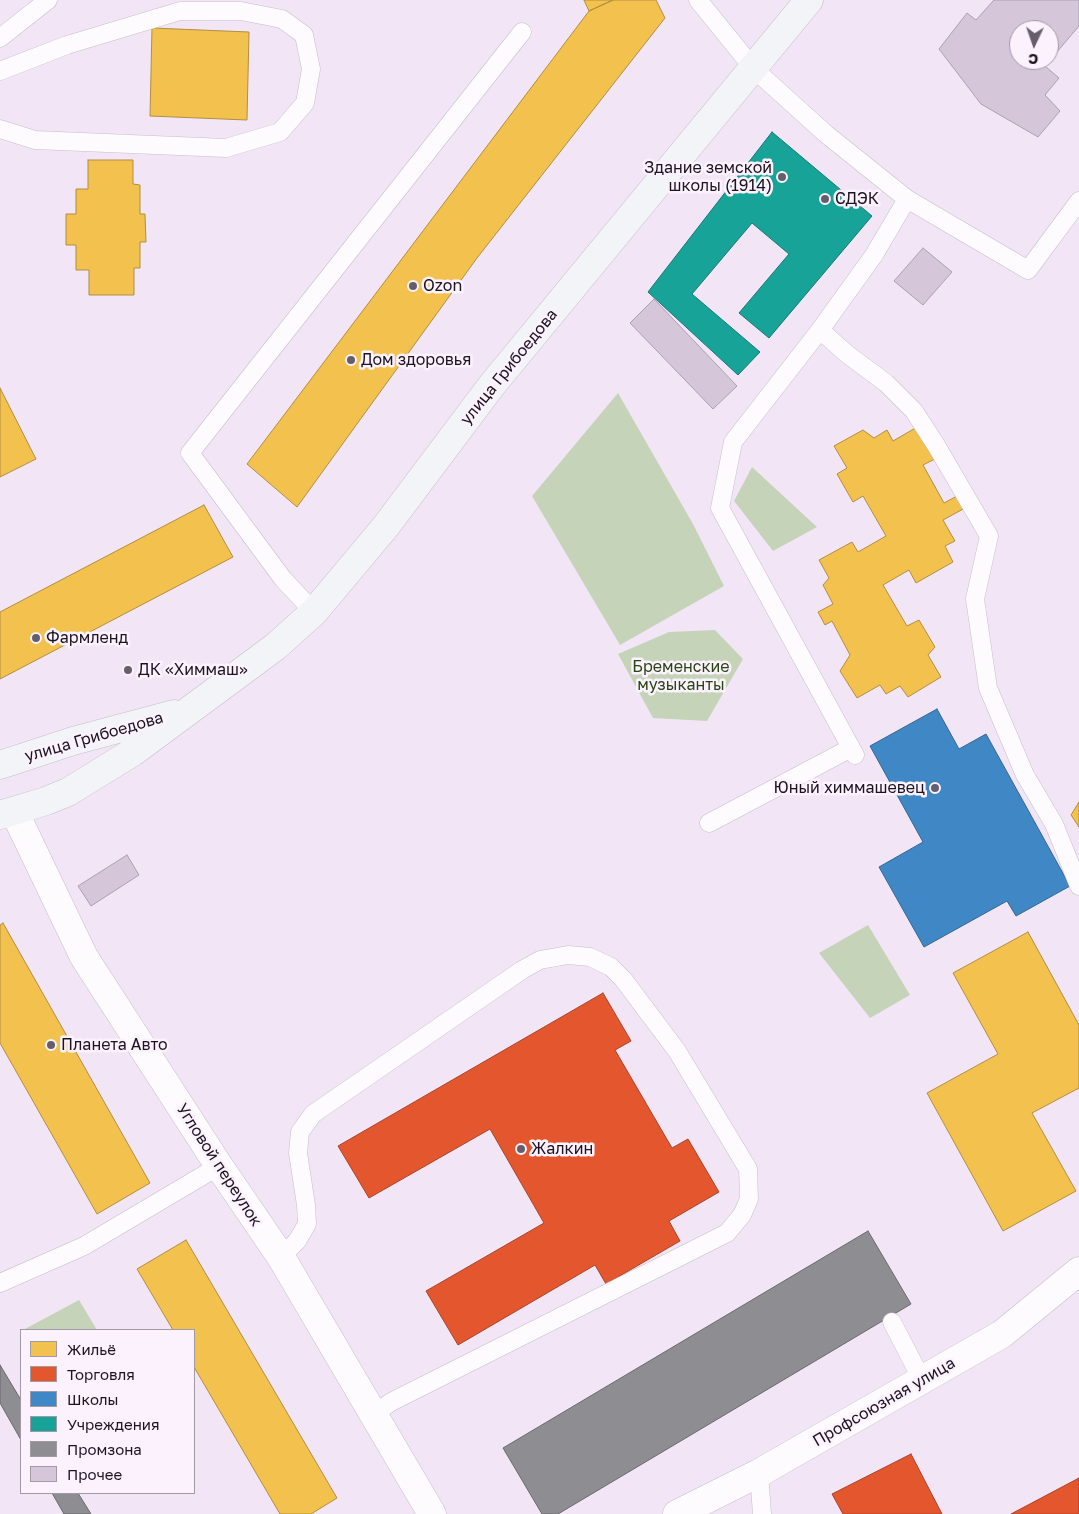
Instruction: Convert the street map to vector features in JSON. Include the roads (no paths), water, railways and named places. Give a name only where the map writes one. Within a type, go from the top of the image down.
[{"type":"main road","name":"улица Грибоедова","points":[[7,813],[68,792],[133,752],[275,648],[314,612],[386,526],[492,385],[809,0]]},
{"type":"main road","name":"улица Грибоедова","points":[[0,765],[73,741],[188,710]]},
{"type":"street","name":"Угловой переулок","points":[[7,813],[84,957],[280,1257],[432,1514]]},
{"type":"street","name":"Профсоюзная улица","points":[[677,1514],[759,1473],[1002,1334],[1079,1271]]},
{"type":"lane","points":[[0,38],[48,0]]},
{"type":"lane","points":[[698,0],[754,69],[826,134],[907,200],[1028,270],[1079,201]]},
{"type":"lane","points":[[0,71],[67,46],[180,11],[241,11],[282,19],[304,35],[311,69],[305,103],[280,132],[226,148],[35,140],[0,128]]},
{"type":"lane","points":[[314,612],[283,579],[190,453],[522,32]]},
{"type":"lane","points":[[708,823],[853,752],[720,508],[733,442],[820,330],[874,254],[907,200]]},
{"type":"lane","points":[[820,330],[847,354],[886,383],[914,411],[989,536],[975,599],[988,688],[1025,775],[1054,824],[1079,886]]},
{"type":"lane","points":[[280,1257],[297,1241],[307,1224],[298,1152],[300,1132],[313,1114],[522,970],[540,960],[568,955],[590,957],[611,967],[623,979],[677,1050],[743,1160],[748,1169],[749,1199],[742,1215],[727,1233],[391,1402],[374,1414]]},
{"type":"lane","points":[[0,1283],[84,1246],[219,1166]]},
{"type":"lane","points":[[892,1322],[922,1380]]},
{"type":"lane","points":[[759,1473],[762,1514]]},
{"type":"place","name":"Здание земской школы (1914)","points":[[782,177]]},
{"type":"place","name":"СДЭК","points":[[825,199]]},
{"type":"place","name":"Ozon","points":[[413,286]]},
{"type":"place","name":"Дом здоровья","points":[[351,360]]},
{"type":"place","name":"Фармленд","points":[[36,638]]},
{"type":"place","name":"ДК «Химмаш»","points":[[128,670]]},
{"type":"place","name":"Юный химмашевец","points":[[935,788]]},
{"type":"place","name":"Планета Авто","points":[[51,1045]]},
{"type":"place","name":"Жалкин","points":[[521,1149]]},
{"type":"park label","name":"Бременские музыканты","points":[[681,676]]}]
